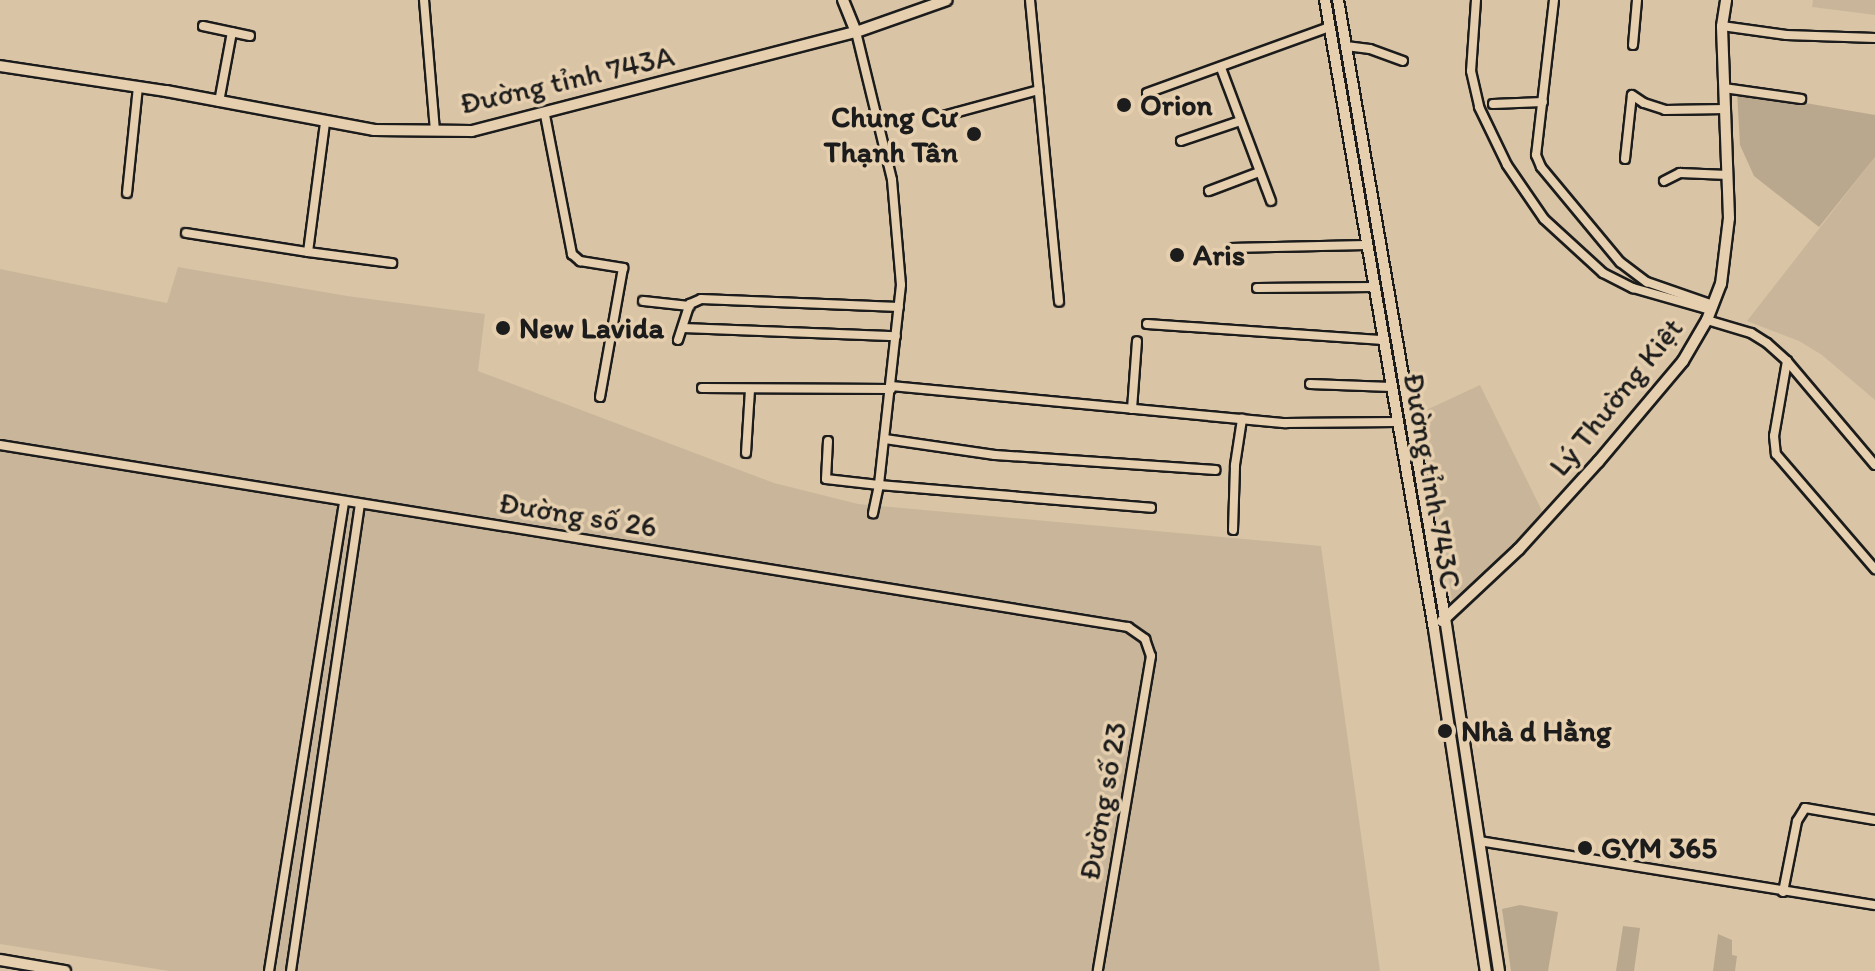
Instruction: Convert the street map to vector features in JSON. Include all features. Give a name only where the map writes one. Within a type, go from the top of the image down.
[{"type":"main road","points":[[843,0],[856,32]]},
{"type":"main road","name":"Đường tỉnh 743A","points":[[0,66],[138,87],[374,130],[472,131],[545,115],[856,32],[947,0]]},
{"type":"main road","name":"Đường tỉnh 743C","points":[[1325,0],[1434,629],[1486,971]]},
{"type":"main road","name":"Đường tỉnh 743C","points":[[1338,0],[1445,618],[1499,971]]},
{"type":"main road","name":"Lý Thường Kiệt","points":[[1434,629],[1519,549],[1598,462],[1683,361],[1710,312],[1725,261],[1728,175],[1722,26],[1726,0]]},
{"type":"main road","points":[[1466,843],[1479,841]]},
{"type":"main road","points":[[0,960],[65,971]]},
{"type":"street","points":[[424,0],[435,131]]},
{"type":"street","points":[[1030,0],[1059,302]]},
{"type":"street","points":[[1476,0],[1471,71],[1479,107],[1507,165],[1544,219],[1603,273],[1633,288],[1710,312]]},
{"type":"street","points":[[1554,0],[1536,155],[1564,197],[1620,262],[1647,282],[1751,333],[1787,361],[1875,465]]},
{"type":"street","points":[[1633,45],[1637,0]]},
{"type":"street","points":[[203,26],[250,36]]},
{"type":"street","points":[[1722,26],[1786,35],[1875,38]]},
{"type":"street","points":[[1147,93],[1329,27]]},
{"type":"street","points":[[219,102],[232,32]]},
{"type":"street","points":[[856,32],[892,180],[900,272],[891,388],[873,513]]},
{"type":"street","points":[[1346,46],[1363,47],[1403,61]]},
{"type":"street","points":[[1221,68],[1271,201]]},
{"type":"street","points":[[127,193],[138,87]]},
{"type":"street","points":[[1724,88],[1801,99]]},
{"type":"street","points":[[943,116],[1039,90]]},
{"type":"street","points":[[1625,159],[1632,95],[1665,110],[1726,109]]},
{"type":"street","points":[[1493,104],[1543,102]]},
{"type":"street","points":[[545,115],[572,254],[580,261],[623,268],[600,397]]},
{"type":"street","points":[[1181,141],[1240,121]]},
{"type":"street","points":[[308,252],[325,122]]},
{"type":"street","points":[[1209,191],[1259,172]]},
{"type":"street","points":[[1664,181],[1680,173],[1728,175]]},
{"type":"street","points":[[186,233],[392,263]]},
{"type":"street","points":[[1230,248],[1366,245]]},
{"type":"street","points":[[1257,288],[1374,287]]},
{"type":"street","points":[[643,301],[690,306],[701,299],[899,307]]},
{"type":"street","points":[[678,340],[690,306]]},
{"type":"street","points":[[1147,324],[1383,340]]},
{"type":"street","points":[[683,328],[896,336]]},
{"type":"street","points":[[1132,409],[1137,341]]},
{"type":"street","points":[[1787,361],[1774,436],[1776,454],[1875,569]]},
{"type":"street","points":[[1310,384],[1391,387]]},
{"type":"street","points":[[702,388],[891,388],[1285,423],[1397,422]]},
{"type":"street","points":[[746,453],[750,389]]},
{"type":"street","points":[[1233,530],[1235,465],[1242,419]]},
{"type":"street","points":[[885,439],[995,455],[1215,470]]},
{"type":"street","points":[[828,441],[826,479],[1151,508]]},
{"type":"street","name":"Đường số 26","points":[[0,445],[1128,627],[1145,639]]},
{"type":"street","points":[[269,971],[344,502]]},
{"type":"street","points":[[291,971],[360,505]]},
{"type":"street","name":"Đường số 23","points":[[1098,971],[1151,656],[1145,639]]},
{"type":"street","points":[[305,747],[322,748]]},
{"type":"street","points":[[1783,892],[1797,821],[1805,808],[1875,820]]},
{"type":"street","points":[[1479,841],[1875,905]]},
{"type":"shaded area","points":[[1813,0],[1875,0],[1875,15],[1812,7]]},
{"type":"shaded area","points":[[1737,91],[1875,115],[1875,157],[1819,227],[1754,176],[1740,145]]},
{"type":"shaded area","points":[[1875,157],[1875,400],[1822,355],[1799,341],[1747,321]]},
{"type":"shaded area","points":[[178,267],[347,296],[485,314],[478,371],[774,483],[858,504],[1321,546],[1380,971],[169,971],[0,944],[0,269],[167,303]]},
{"type":"shaded area","points":[[1480,385],[1546,519],[1452,600],[1422,412]]},
{"type":"shaded area","points":[[1520,905],[1558,912],[1548,971],[1511,971],[1502,909]]},
{"type":"shaded area","points":[[1623,926],[1640,928],[1634,971],[1616,971]]},
{"type":"shaded area","points":[[1718,934],[1732,940],[1732,955],[1737,956],[1735,971],[1713,971]]},
{"type":"place","name":"Orion","points":[[1124,105]]},
{"type":"place","name":"Chung Cư Thạnh Tân","points":[[974,134]]},
{"type":"place","name":"Aris","points":[[1177,255]]},
{"type":"place","name":"New Lavida","points":[[503,328]]},
{"type":"place","name":"Nhà d Hằng","points":[[1445,731]]},
{"type":"place","name":"GYM 365","points":[[1585,848]]}]
